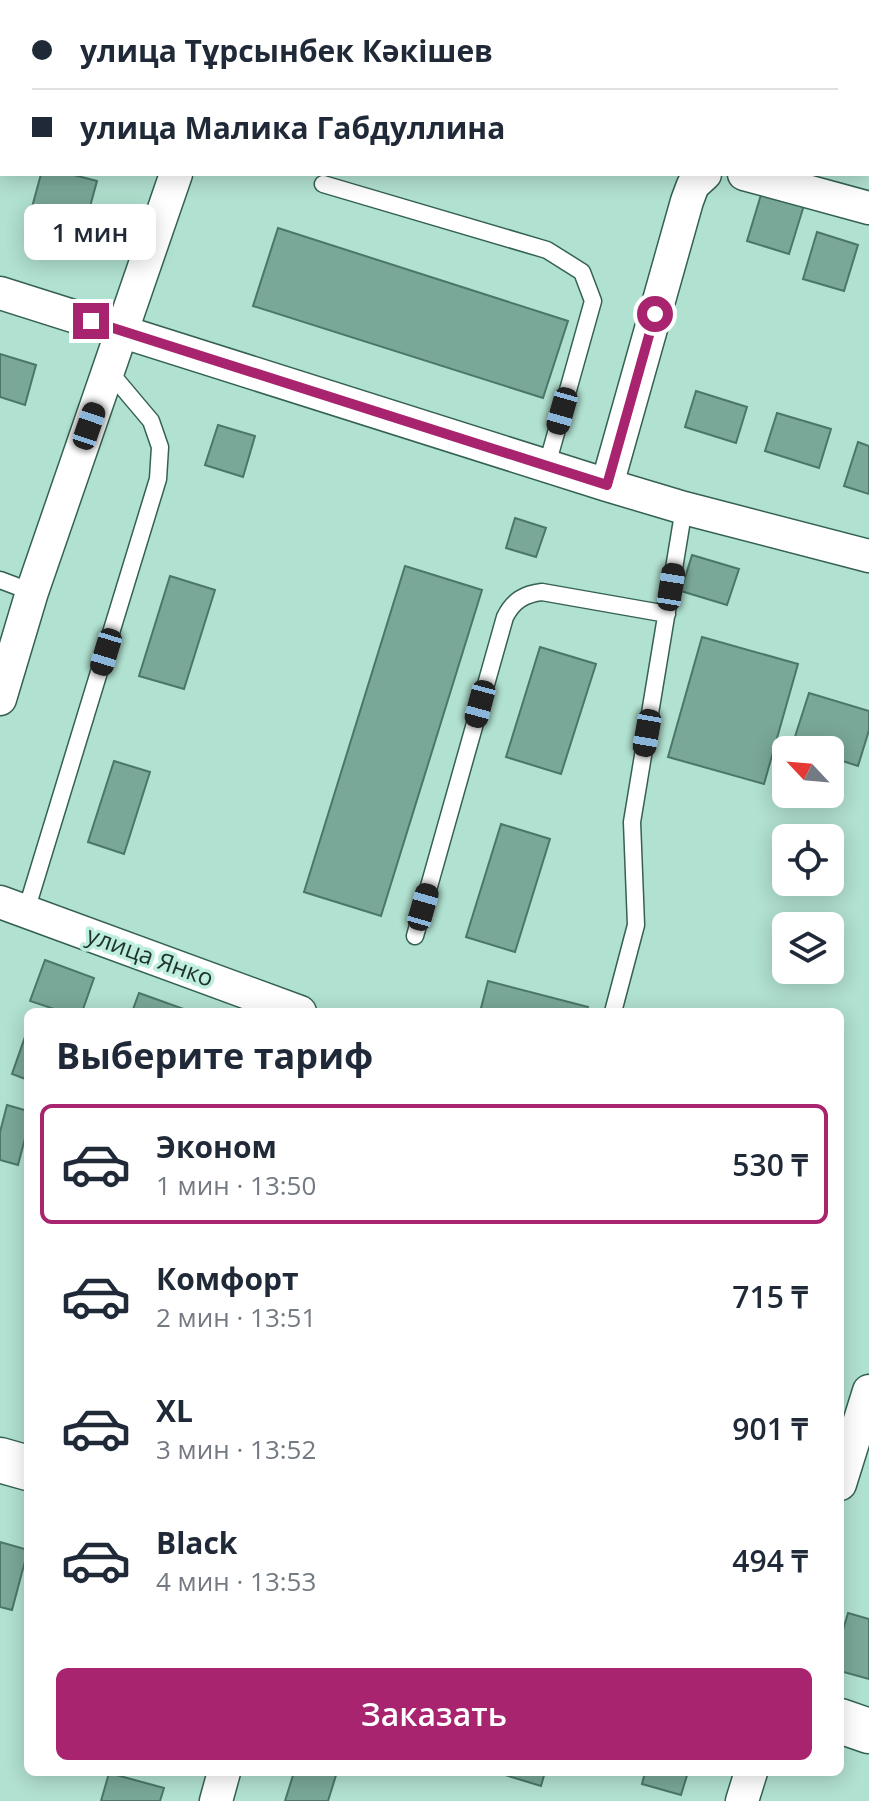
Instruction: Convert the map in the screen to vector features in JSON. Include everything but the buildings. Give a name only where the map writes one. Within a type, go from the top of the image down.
[{"type":"street","points":[[0,699],[32,592],[175,176]]},
{"type":"street","points":[[607,485],[687,201],[693,185],[703,176]]},
{"type":"street","points":[[751,176],[869,208]]},
{"type":"street","points":[[0,293],[607,485],[869,556]]},
{"type":"street","name":"улица Янко","points":[[13,907],[289,1008]]},
{"type":"street","points":[[844,1471],[869,1391]]},
{"type":"street","points":[[0,1460],[24,1467]]},
{"type":"street","points":[[844,1722],[869,1731]]},
{"type":"street","points":[[216,1801],[223,1776]]},
{"type":"street","points":[[742,1801],[750,1776]]},
{"type":"lane","points":[[323,184],[547,250],[582,272],[593,301],[547,465]]},
{"type":"lane","points":[[13,907],[158,479],[160,447],[151,421],[108,370]]},
{"type":"lane","points":[[614,1008],[636,925],[632,822],[684,508]]},
{"type":"lane","points":[[0,580],[32,592]]},
{"type":"lane","points":[[415,936],[505,617],[511,606],[530,593],[542,592],[667,614]]},
{"type":"route","points":[[91,321],[607,485],[655,314]]}]
